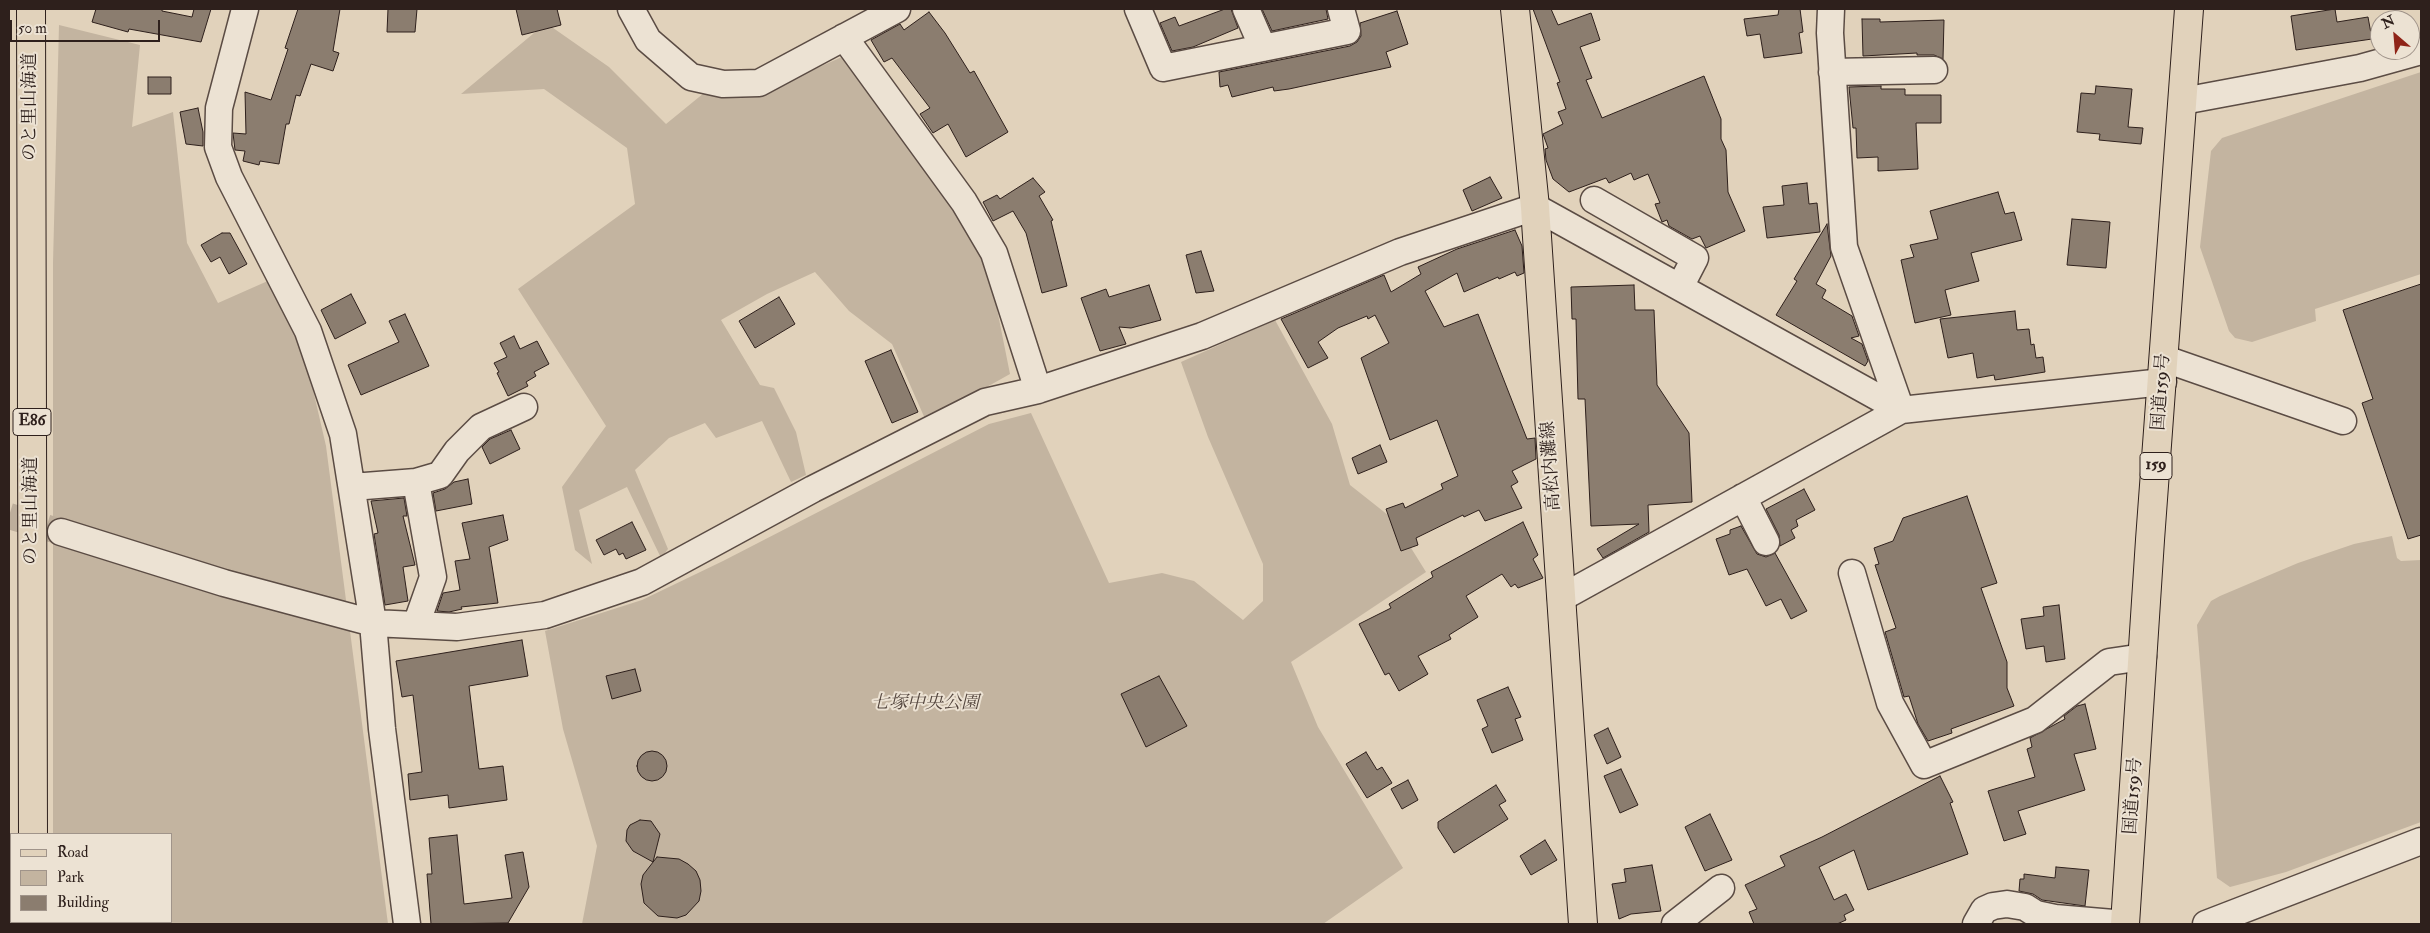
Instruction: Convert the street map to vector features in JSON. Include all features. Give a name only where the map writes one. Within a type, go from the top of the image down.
[{"type":"main road","name":"のと里山海道","points":[[31,9],[33,833]]},
{"type":"main road","name":"高松内灘線","points":[[1515,9],[1534,207],[1583,924]]},
{"type":"main road","name":"国道159号","points":[[2125,924],[2190,9]]},
{"type":"street","points":[[245,9],[219,108],[218,147],[229,177],[308,332],[343,434],[373,623],[382,729],[407,924]]},
{"type":"street","points":[[631,9],[648,40],[691,77],[723,84],[759,83],[897,9]]},
{"type":"street","points":[[1138,9],[1163,68],[1347,31],[1340,9]]},
{"type":"street","points":[[1246,9],[1263,48]]},
{"type":"street","points":[[1831,9],[1832,72],[1844,247],[1901,410]]},
{"type":"street","points":[[844,37],[964,202],[994,254],[1038,390]]},
{"type":"street","points":[[2183,101],[2360,68],[2421,51]]},
{"type":"street","points":[[1832,72],[1934,70]]},
{"type":"street","points":[[1594,200],[1696,258],[1680,287]]},
{"type":"street","points":[[61,532],[224,583],[373,623],[457,627],[545,615],[642,582],[813,490],[985,402],[1038,390],[1202,336],[1400,252],[1534,207],[1901,410]]},
{"type":"street","points":[[1561,598],[1901,410],[2164,371],[2343,420]]},
{"type":"street","points":[[352,487],[416,482],[440,476],[457,451],[481,427],[524,407]]},
{"type":"street","points":[[416,482],[433,577],[416,625]]},
{"type":"street","points":[[1743,497],[1766,542]]},
{"type":"street","points":[[1852,573],[1890,703],[1924,765],[2035,720],[2109,662],[2143,657]]},
{"type":"street","points":[[2206,924],[2421,841]]},
{"type":"street","points":[[1675,924],[1720,888]]},
{"type":"street","points":[[1976,924],[1984,910],[1993,906],[2007,904],[2025,907],[2036,914],[2055,918],[2125,924]]},
{"type":"green space","points":[[546,23],[609,67],[666,124],[704,93],[777,86],[844,56],[985,249],[1010,374],[926,421],[892,344],[849,311],[815,272],[767,294],[721,320],[760,385],[774,388],[796,432],[806,475],[791,482],[762,421],[716,438],[705,423],[669,438],[635,470],[668,549],[661,558],[627,487],[579,510],[592,564],[575,550],[562,487],[606,426],[518,289],[635,204],[627,148],[544,89],[461,94]]},
{"type":"green space","points":[[59,25],[140,45],[132,127],[173,112],[187,243],[218,303],[270,280],[305,355],[326,446],[388,924],[53,924],[172,923],[172,833],[53,833],[53,263]]},
{"type":"green space","points":[[2421,72],[2421,274],[2315,309],[2316,321],[2252,342],[2235,338],[2229,331],[2200,247],[2211,151],[2222,138]]},
{"type":"green space","name":"七塚中央公園","points":[[1275,320],[1332,424],[1350,485],[1393,519],[1426,572],[1291,662],[1318,727],[1403,868],[1323,924],[582,924],[597,846],[563,729],[545,631],[642,600],[723,561],[989,424],[1031,413],[1109,583],[1162,573],[1194,581],[1243,620],[1263,601],[1263,564],[1208,437],[1181,362]]},
{"type":"green space","points":[[2392,536],[2397,558],[2401,561],[2421,560],[2421,822],[2286,872],[2230,887],[2217,878],[2197,625],[2211,601],[2220,596],[2298,563],[2354,544]]},
{"type":"building","points":[[96,9],[162,9],[162,11],[192,17],[194,9],[211,9],[201,42],[129,29],[128,32],[92,22]]},
{"type":"building","points":[[298,9],[340,9],[333,51],[339,53],[333,71],[311,64],[300,96],[296,95],[289,124],[286,124],[279,164],[260,161],[259,165],[243,161],[245,151],[235,150],[233,133],[246,134],[245,92],[271,100],[288,49],[285,48]]},
{"type":"building","points":[[388,9],[417,9],[415,32],[387,32]]},
{"type":"building","points":[[516,9],[557,9],[561,25],[522,35]]},
{"type":"building","points":[[1225,9],[1231,9],[1238,28],[1193,47],[1172,51],[1160,23],[1175,17],[1179,26]]},
{"type":"building","points":[[1262,9],[1326,9],[1328,19],[1272,31]]},
{"type":"building","points":[[1533,9],[1551,9],[1558,25],[1591,13],[1600,40],[1580,47],[1592,78],[1586,80],[1602,118],[1704,76],[1721,119],[1721,139],[1726,150],[1728,192],[1745,231],[1706,248],[1700,236],[1692,239],[1669,226],[1667,220],[1662,222],[1655,204],[1660,203],[1648,174],[1634,180],[1631,173],[1609,183],[1606,178],[1569,192],[1553,179],[1546,160],[1545,149],[1548,148],[1543,134],[1563,124],[1558,112],[1566,109],[1557,83],[1560,82]]},
{"type":"building","points":[[1779,9],[1800,9],[1803,32],[1799,33],[1802,53],[1764,58],[1760,34],[1747,36],[1744,19],[1778,15]]},
{"type":"building","points":[[2335,9],[2337,22],[2368,17],[2370,39],[2296,50],[2291,16]]},
{"type":"building","points":[[1397,11],[1408,44],[1386,52],[1391,67],[1289,89],[1274,91],[1273,87],[1232,97],[1228,85],[1220,87],[1219,72],[1350,46],[1357,42],[1361,36],[1360,23]]},
{"type":"building","points":[[929,12],[945,33],[970,73],[974,71],[1008,132],[966,157],[948,124],[933,133],[920,114],[930,108],[892,58],[884,62],[871,40],[900,24],[904,30]]},
{"type":"building","points":[[1862,19],[1880,19],[1880,22],[1944,20],[1943,59],[1934,55],[1917,55],[1917,53],[1863,56]]},
{"type":"building","points":[[148,77],[171,77],[171,94],[148,94]]},
{"type":"building","points":[[1881,86],[1881,89],[1905,89],[1905,95],[1941,95],[1941,123],[1916,123],[1918,169],[1878,171],[1878,157],[1857,158],[1856,128],[1853,128],[1849,87]]},
{"type":"building","points":[[2096,86],[2132,89],[2128,127],[2143,128],[2141,144],[2099,140],[2100,134],[2077,132],[2081,93],[2095,94]]},
{"type":"building","points":[[198,108],[203,132],[203,146],[186,144],[180,112]]},
{"type":"building","points":[[1490,177],[1502,198],[1472,211],[1463,190]]},
{"type":"building","points":[[1033,178],[1045,192],[1039,196],[1053,220],[1051,221],[1067,286],[1042,293],[1026,233],[1013,211],[993,221],[983,202],[997,195],[1000,199]]},
{"type":"building","points":[[1807,183],[1809,204],[1817,203],[1820,232],[1767,238],[1763,207],[1784,205],[1782,186]]},
{"type":"building","points":[[1998,192],[2005,214],[2014,212],[2022,240],[1971,253],[1979,281],[1945,290],[1951,315],[1915,323],[1901,260],[1914,257],[1910,245],[1938,239],[1930,211]]},
{"type":"building","points":[[2072,219],[2110,222],[2106,268],[2067,265]]},
{"type":"building","points":[[1827,224],[1831,256],[1816,284],[1826,290],[1822,298],[1852,316],[1859,336],[1851,338],[1862,344],[1868,361],[1865,366],[1776,315],[1797,281],[1794,279]]},
{"type":"building","points":[[1515,230],[1522,246],[1524,273],[1517,276],[1515,272],[1499,279],[1498,277],[1464,292],[1457,273],[1425,291],[1444,327],[1478,314],[1527,439],[1535,438],[1536,459],[1512,471],[1518,482],[1511,486],[1522,508],[1485,521],[1479,510],[1464,517],[1463,515],[1416,538],[1418,545],[1401,551],[1386,509],[1403,503],[1405,508],[1443,489],[1441,484],[1458,476],[1437,420],[1390,440],[1361,358],[1389,343],[1375,315],[1368,319],[1367,316],[1338,328],[1318,342],[1328,358],[1308,368],[1281,319],[1384,275],[1391,292],[1421,274],[1418,267],[1457,249]]},
{"type":"building","points":[[222,233],[230,233],[247,264],[229,274],[220,257],[211,262],[201,245]]},
{"type":"building","points":[[1201,251],[1214,291],[1196,293],[1186,255]]},
{"type":"building","points":[[2421,284],[2421,535],[2408,539],[2362,403],[2373,399],[2343,310]]},
{"type":"building","points":[[1149,285],[1161,320],[1131,328],[1119,327],[1126,344],[1100,351],[1081,298],[1106,289],[1109,297]]},
{"type":"building","points":[[1634,285],[1635,310],[1654,310],[1657,385],[1689,433],[1692,502],[1648,505],[1649,532],[1603,558],[1597,549],[1639,524],[1591,526],[1585,399],[1578,399],[1576,319],[1572,319],[1571,287]]},
{"type":"building","points":[[351,294],[366,323],[335,339],[321,310]]},
{"type":"building","points":[[779,297],[795,324],[755,348],[739,321]]},
{"type":"building","points":[[2015,311],[2017,330],[2029,329],[2031,345],[2034,344],[2036,358],[2043,357],[2045,372],[1995,380],[1994,375],[1977,378],[1973,353],[1948,358],[1940,319]]},
{"type":"building","points":[[405,314],[429,366],[361,395],[348,365],[399,342],[389,321]]},
{"type":"building","points":[[514,336],[520,349],[537,341],[549,364],[534,372],[536,376],[526,382],[528,386],[508,396],[494,363],[507,357],[500,343]]},
{"type":"building","points":[[891,350],[918,412],[892,423],[865,361]]},
{"type":"building","points":[[511,430],[520,449],[490,464],[482,447],[490,439]]},
{"type":"building","points":[[1380,445],[1387,462],[1358,474],[1352,458]]},
{"type":"building","points":[[468,479],[472,504],[436,511],[433,493],[445,489],[454,482]]},
{"type":"building","points":[[1804,489],[1815,510],[1796,520],[1798,526],[1791,530],[1795,538],[1780,546],[1779,535],[1766,509]]},
{"type":"building","points":[[1967,496],[1997,583],[1981,588],[2007,662],[2007,688],[2014,706],[1951,729],[1952,733],[1928,741],[1918,724],[1909,696],[1904,697],[1885,632],[1896,628],[1875,565],[1879,564],[1874,548],[1893,541],[1903,518]]},
{"type":"building","points":[[404,498],[407,516],[403,516],[415,565],[403,567],[408,601],[385,605],[374,534],[378,533],[371,501]]},
{"type":"building","points":[[503,515],[508,540],[489,547],[498,603],[461,607],[462,609],[449,612],[437,611],[443,593],[460,590],[455,561],[470,559],[462,523]]},
{"type":"building","points":[[632,522],[646,550],[626,559],[623,553],[619,555],[616,549],[604,555],[596,540]]},
{"type":"building","points":[[1523,522],[1538,555],[1533,559],[1543,578],[1518,588],[1515,584],[1511,587],[1502,574],[1466,596],[1478,617],[1449,635],[1451,639],[1418,656],[1428,674],[1399,691],[1389,673],[1385,675],[1359,624],[1391,608],[1389,604],[1433,577],[1431,572]]},
{"type":"building","points":[[1741,526],[1757,554],[1766,557],[1775,553],[1807,611],[1791,619],[1781,599],[1766,606],[1747,569],[1729,575],[1716,539],[1730,534],[1730,530]]},
{"type":"building","points":[[2059,605],[2065,659],[2046,662],[2044,646],[2026,649],[2021,619],[2044,616],[2043,607]]},
{"type":"building","points":[[522,640],[528,676],[469,686],[479,769],[503,766],[507,800],[449,808],[448,795],[410,800],[408,774],[422,772],[413,695],[402,697],[396,661]]},
{"type":"building","points":[[635,669],[641,691],[612,699],[606,676]]},
{"type":"building","points":[[1159,676],[1187,726],[1146,747],[1121,694]]},
{"type":"building","points":[[1508,687],[1521,717],[1515,719],[1523,740],[1492,753],[1482,729],[1488,726],[1477,700]]},
{"type":"building","points":[[2085,704],[2096,749],[2074,754],[2085,790],[2018,811],[2026,834],[2004,841],[1988,791],[2035,777],[2027,749],[2032,747],[2030,738],[2065,719],[2064,716],[2077,706]]},
{"type":"building","points":[[1608,728],[1621,757],[1607,764],[1594,735]]},
{"type":"building","points":[[652,751],[663,755],[667,766],[663,777],[652,781],[641,777],[637,766],[641,755]]},
{"type":"building","points":[[1366,752],[1377,770],[1382,767],[1392,783],[1367,798],[1346,764]]},
{"type":"building","points":[[1621,769],[1638,805],[1620,813],[1604,776]]},
{"type":"building","points":[[1940,776],[1953,802],[1950,803],[1968,854],[1868,890],[1854,850],[1819,867],[1834,900],[1846,894],[1854,910],[1844,915],[1846,920],[1837,924],[1754,924],[1749,912],[1757,909],[1745,885],[1785,866],[1780,856],[1822,837]]},
{"type":"building","points":[[1408,780],[1418,800],[1402,809],[1391,789]]},
{"type":"building","points":[[1496,785],[1506,801],[1499,805],[1508,819],[1454,853],[1438,828],[1438,822]]},
{"type":"building","points":[[1710,814],[1732,860],[1705,871],[1685,827]]},
{"type":"building","points":[[640,820],[651,821],[660,834],[653,862],[633,851],[626,841],[627,830],[630,825]]},
{"type":"building","points":[[457,835],[464,904],[512,898],[505,855],[523,852],[529,887],[508,923],[431,924],[427,874],[432,874],[429,838]]},
{"type":"building","points":[[1545,840],[1557,860],[1531,875],[1520,856]]},
{"type":"building","points":[[657,857],[679,859],[696,871],[700,880],[701,891],[699,901],[686,915],[677,918],[658,916],[644,903],[641,884],[643,875]]},
{"type":"building","points":[[1652,865],[1661,911],[1631,914],[1619,919],[1612,884],[1626,882],[1624,869]]},
{"type":"building","points":[[2056,867],[2089,870],[2085,906],[2042,900],[2033,894],[2019,891],[2020,879],[2024,879],[2024,874],[2055,878]]},
{"type":"tunnel","points":[[9,516],[61,532]]}]
